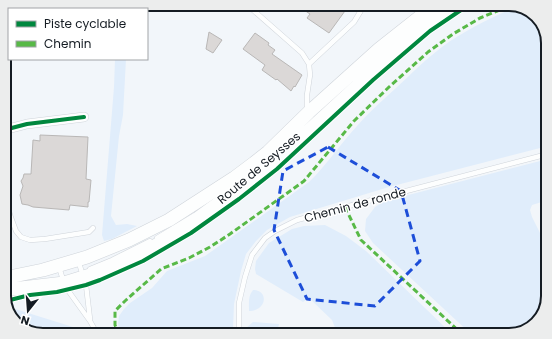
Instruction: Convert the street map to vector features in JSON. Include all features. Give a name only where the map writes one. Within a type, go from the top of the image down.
[{"type":"main road","name":"Route de Seysses","points":[[11,288],[80,271],[100,272],[130,259],[196,224],[256,179],[312,117],[379,49],[427,11]]},
{"type":"main road","name":"Route de Seysses","points":[[11,278],[61,276],[80,271],[87,257],[129,240],[169,220],[254,163],[426,25],[448,11]]},
{"type":"street","points":[[11,128],[27,124],[84,117]]},
{"type":"lane","points":[[254,11],[302,53],[309,64],[310,75],[307,95],[308,108],[312,117]]},
{"type":"lane","points":[[309,64],[354,22],[361,11]]},
{"type":"lane","points":[[414,28],[426,18]]},
{"type":"lane","name":"Chemin de ronde","points":[[239,328],[239,303],[252,255],[265,238],[275,231],[297,220],[318,214],[541,156]]},
{"type":"lane","name":"Route de Seysses","points":[[80,271],[112,260],[189,219],[263,165]]},
{"type":"lane","points":[[11,218],[16,231],[21,237],[30,240],[89,232],[93,228]]},
{"type":"lane","points":[[80,271],[86,285],[90,321]]},
{"type":"lane","points":[[61,276],[67,289],[94,328]]},
{"type":"highlighted area","points":[[328,147],[401,191],[420,261],[375,306],[307,299],[274,230],[283,171]]},
{"type":"shaded area","points":[[509,11],[518,12],[525,15],[536,25],[541,41],[541,148],[389,187],[290,217],[267,230],[246,254],[234,304],[233,328],[119,328],[119,316],[124,309],[152,288],[167,271],[205,256],[309,182],[322,169],[366,116],[430,56],[451,41],[488,20]]},
{"type":"shaded area","points":[[115,60],[126,60],[123,115],[119,136],[111,216],[116,225],[127,224],[137,226],[112,239],[104,241],[102,235]]},
{"type":"shaded area","points":[[541,161],[541,202],[532,205],[530,210],[541,235],[541,296],[540,305],[532,319],[518,327],[464,328],[373,243],[365,231],[366,219],[375,207],[385,201]]},
{"type":"shaded area","points":[[325,225],[346,236],[366,251],[446,328],[335,328],[332,320],[309,298],[303,302],[256,274],[256,261],[269,243],[292,229],[304,226]]},
{"type":"shaded area","points":[[253,290],[262,293],[264,300],[259,308],[249,311],[249,302],[251,292]]},
{"type":"shaded area","points":[[13,308],[73,327],[34,327],[20,319]]},
{"type":"shaded area","points":[[253,322],[279,324],[278,328],[246,328]]},
{"type":"building","points":[[306,11],[345,11],[329,33],[307,18],[310,14]]},
{"type":"building","points":[[209,32],[222,40],[213,53],[206,49]]},
{"type":"building","points":[[255,33],[269,43],[268,45],[275,50],[272,54],[302,75],[291,91],[277,79],[276,80],[262,70],[265,65],[243,49]]},
{"type":"building","points":[[40,135],[88,137],[86,179],[91,180],[88,207],[70,205],[69,210],[33,207],[22,204],[20,195],[23,186],[21,181],[24,174],[31,174],[33,140],[40,141]]},
{"type":"marked path","points":[[116,328],[115,311],[161,269],[189,258],[210,247],[304,181],[354,121],[428,52],[453,34],[480,18],[497,11]]},
{"type":"marked path","points":[[345,207],[361,240],[455,328]]},
{"type":"cycle path","points":[[11,300],[30,295],[57,292],[100,280],[143,261],[191,233],[239,199],[277,169],[373,80],[430,31],[460,11]]},
{"type":"cycle path","points":[[11,128],[27,124],[84,117]]}]
